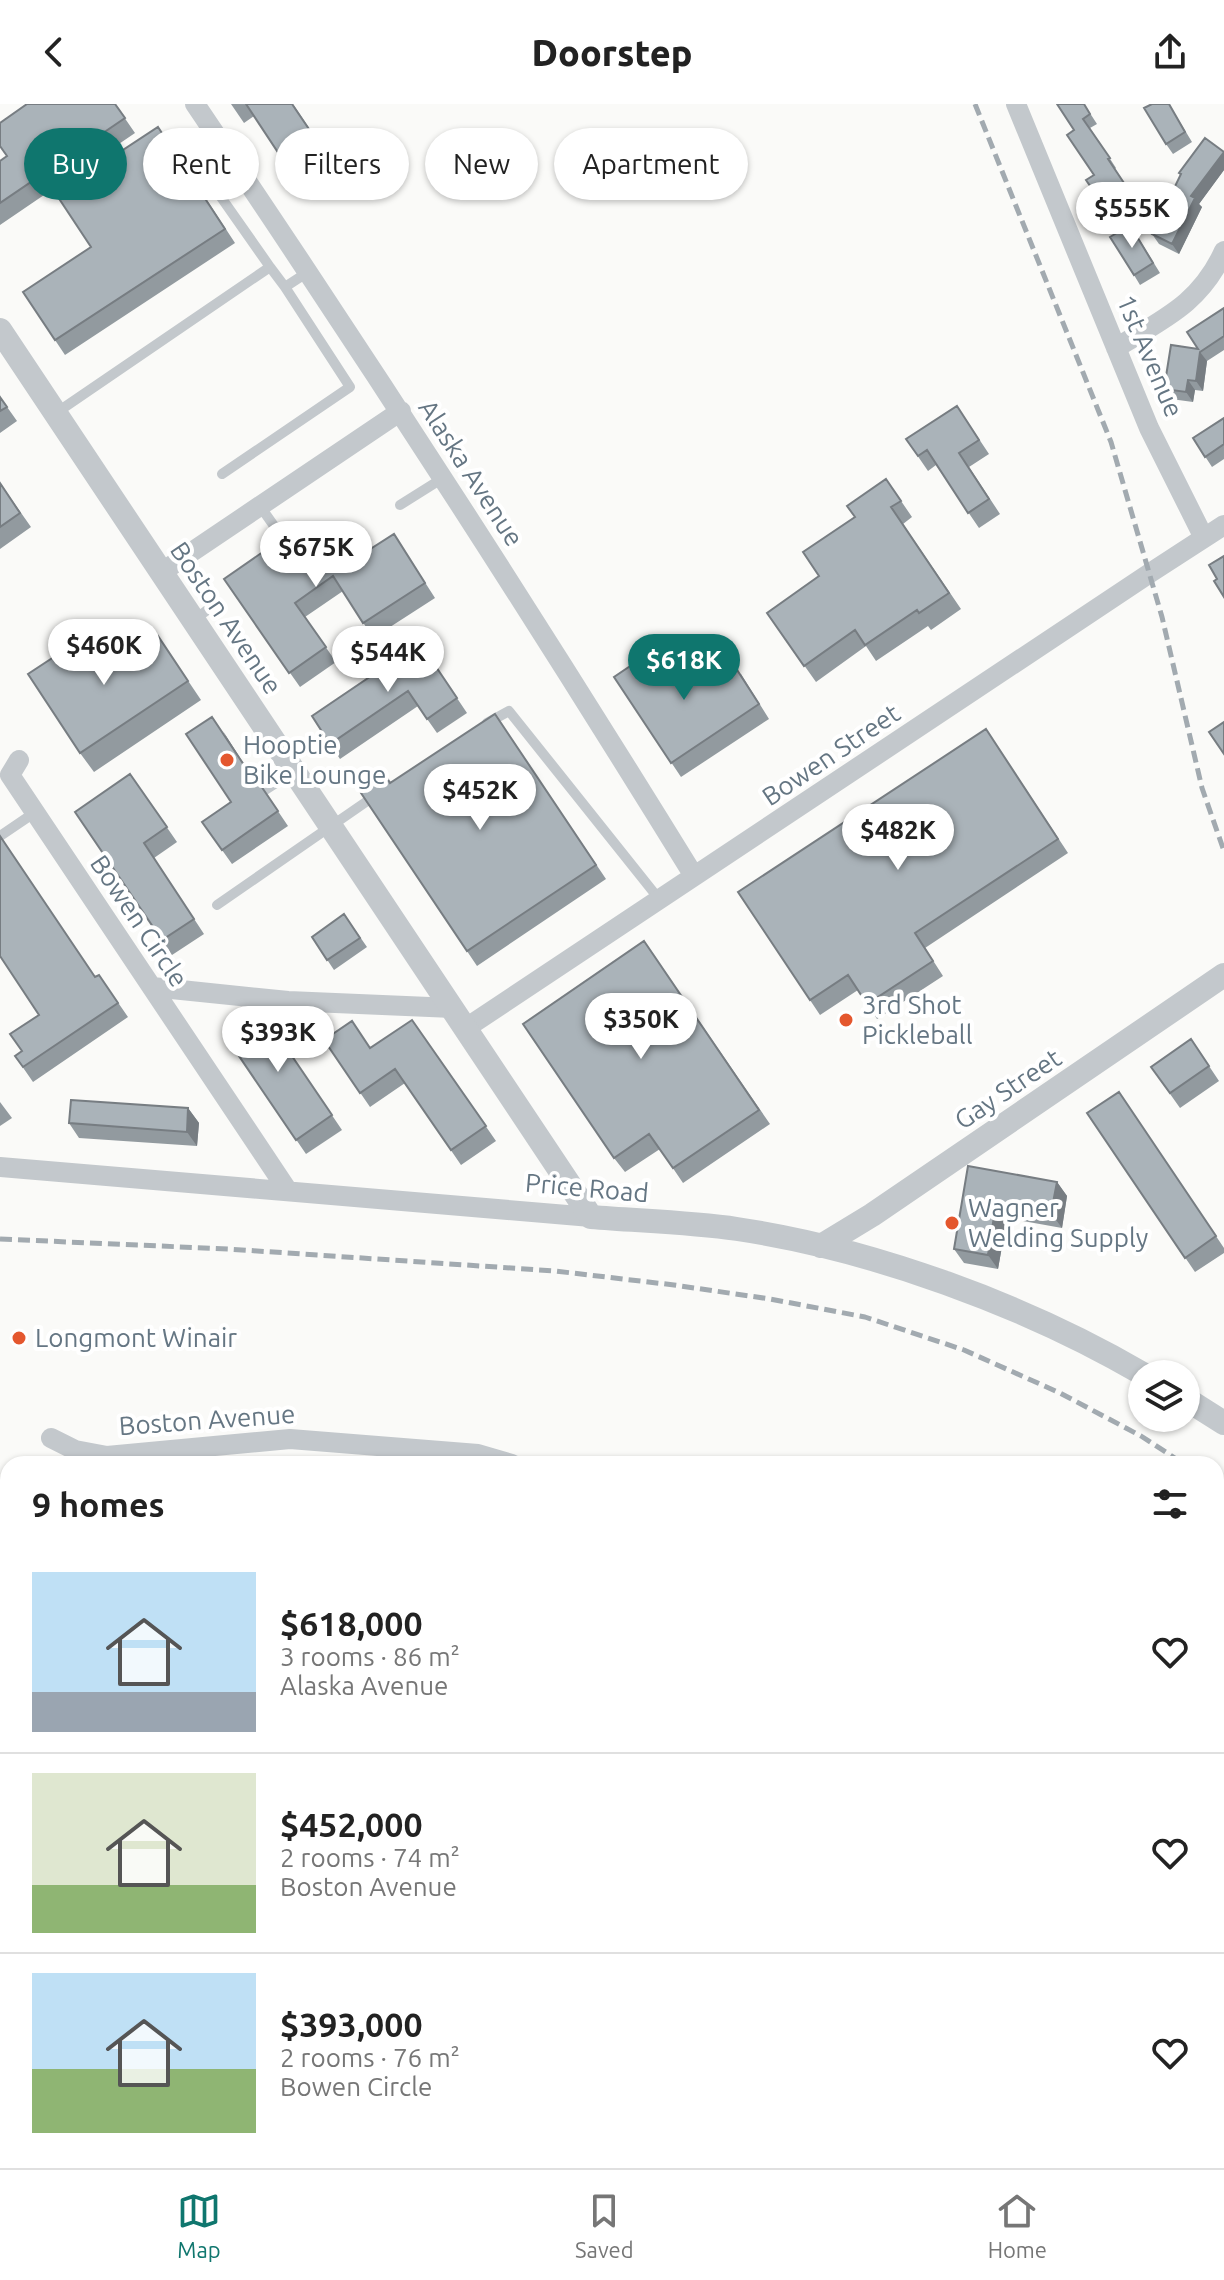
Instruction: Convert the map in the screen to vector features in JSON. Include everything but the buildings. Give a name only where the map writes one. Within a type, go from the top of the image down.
[{"type":"street","name":"Alaska Avenue","points":[[195,104],[401,411],[694,876]]},
{"type":"street","name":"1st Avenue","points":[[1016,104],[1149,428],[1204,538]]},
{"type":"street","points":[[1116,348],[1186,304],[1207,283],[1224,251]]},
{"type":"street","name":"Boston Avenue","points":[[0,330],[162,572],[202,614],[294,771],[591,1217]]},
{"type":"street","points":[[162,572],[401,411]]},
{"type":"street","name":"Bowen Street","points":[[460,1018],[659,899],[1224,525]]},
{"type":"street","name":"Bowen Circle","points":[[19,760],[10,775],[288,1191]]},
{"type":"street","name":"Gay Street","points":[[821,1246],[897,1198],[1224,975]]},
{"type":"street","points":[[152,987],[460,1018]]},
{"type":"street","name":"Price Road","points":[[0,1167],[736,1229],[821,1246],[922,1275],[1021,1313],[1128,1365]]},
{"type":"street","points":[[1200,1408],[1224,1423]]},
{"type":"street","name":"Boston Avenue","points":[[51,1438],[75,1450],[107,1456],[290,1439],[485,1456]]},
{"type":"lane","points":[[222,474],[350,387],[285,287],[223,200]]},
{"type":"lane","points":[[56,413],[270,267]]},
{"type":"lane","points":[[285,287],[308,272]]},
{"type":"lane","points":[[400,505],[443,478]]},
{"type":"lane","points":[[260,506],[284,540]]},
{"type":"lane","points":[[482,725],[509,711],[659,899]]},
{"type":"lane","points":[[265,790],[294,771]]},
{"type":"lane","points":[[217,905],[391,785]]},
{"type":"lane","points":[[0,836],[34,813]]},
{"type":"railway","points":[[975,104],[1111,442],[1162,617],[1202,788],[1224,851]]},
{"type":"railway","points":[[0,1239],[228,1249],[555,1271],[770,1299],[865,1317],[964,1350],[1060,1393],[1172,1456]]},
{"type":"place","name":"Hooptie Bike Lounge","points":[[227,760]]},
{"type":"place","name":"3rd Shot Pickleball","points":[[846,1020]]},
{"type":"place","name":"Wagner Welding Supply","points":[[952,1223]]},
{"type":"place","name":"Longmont Winair","points":[[19,1338]]}]
